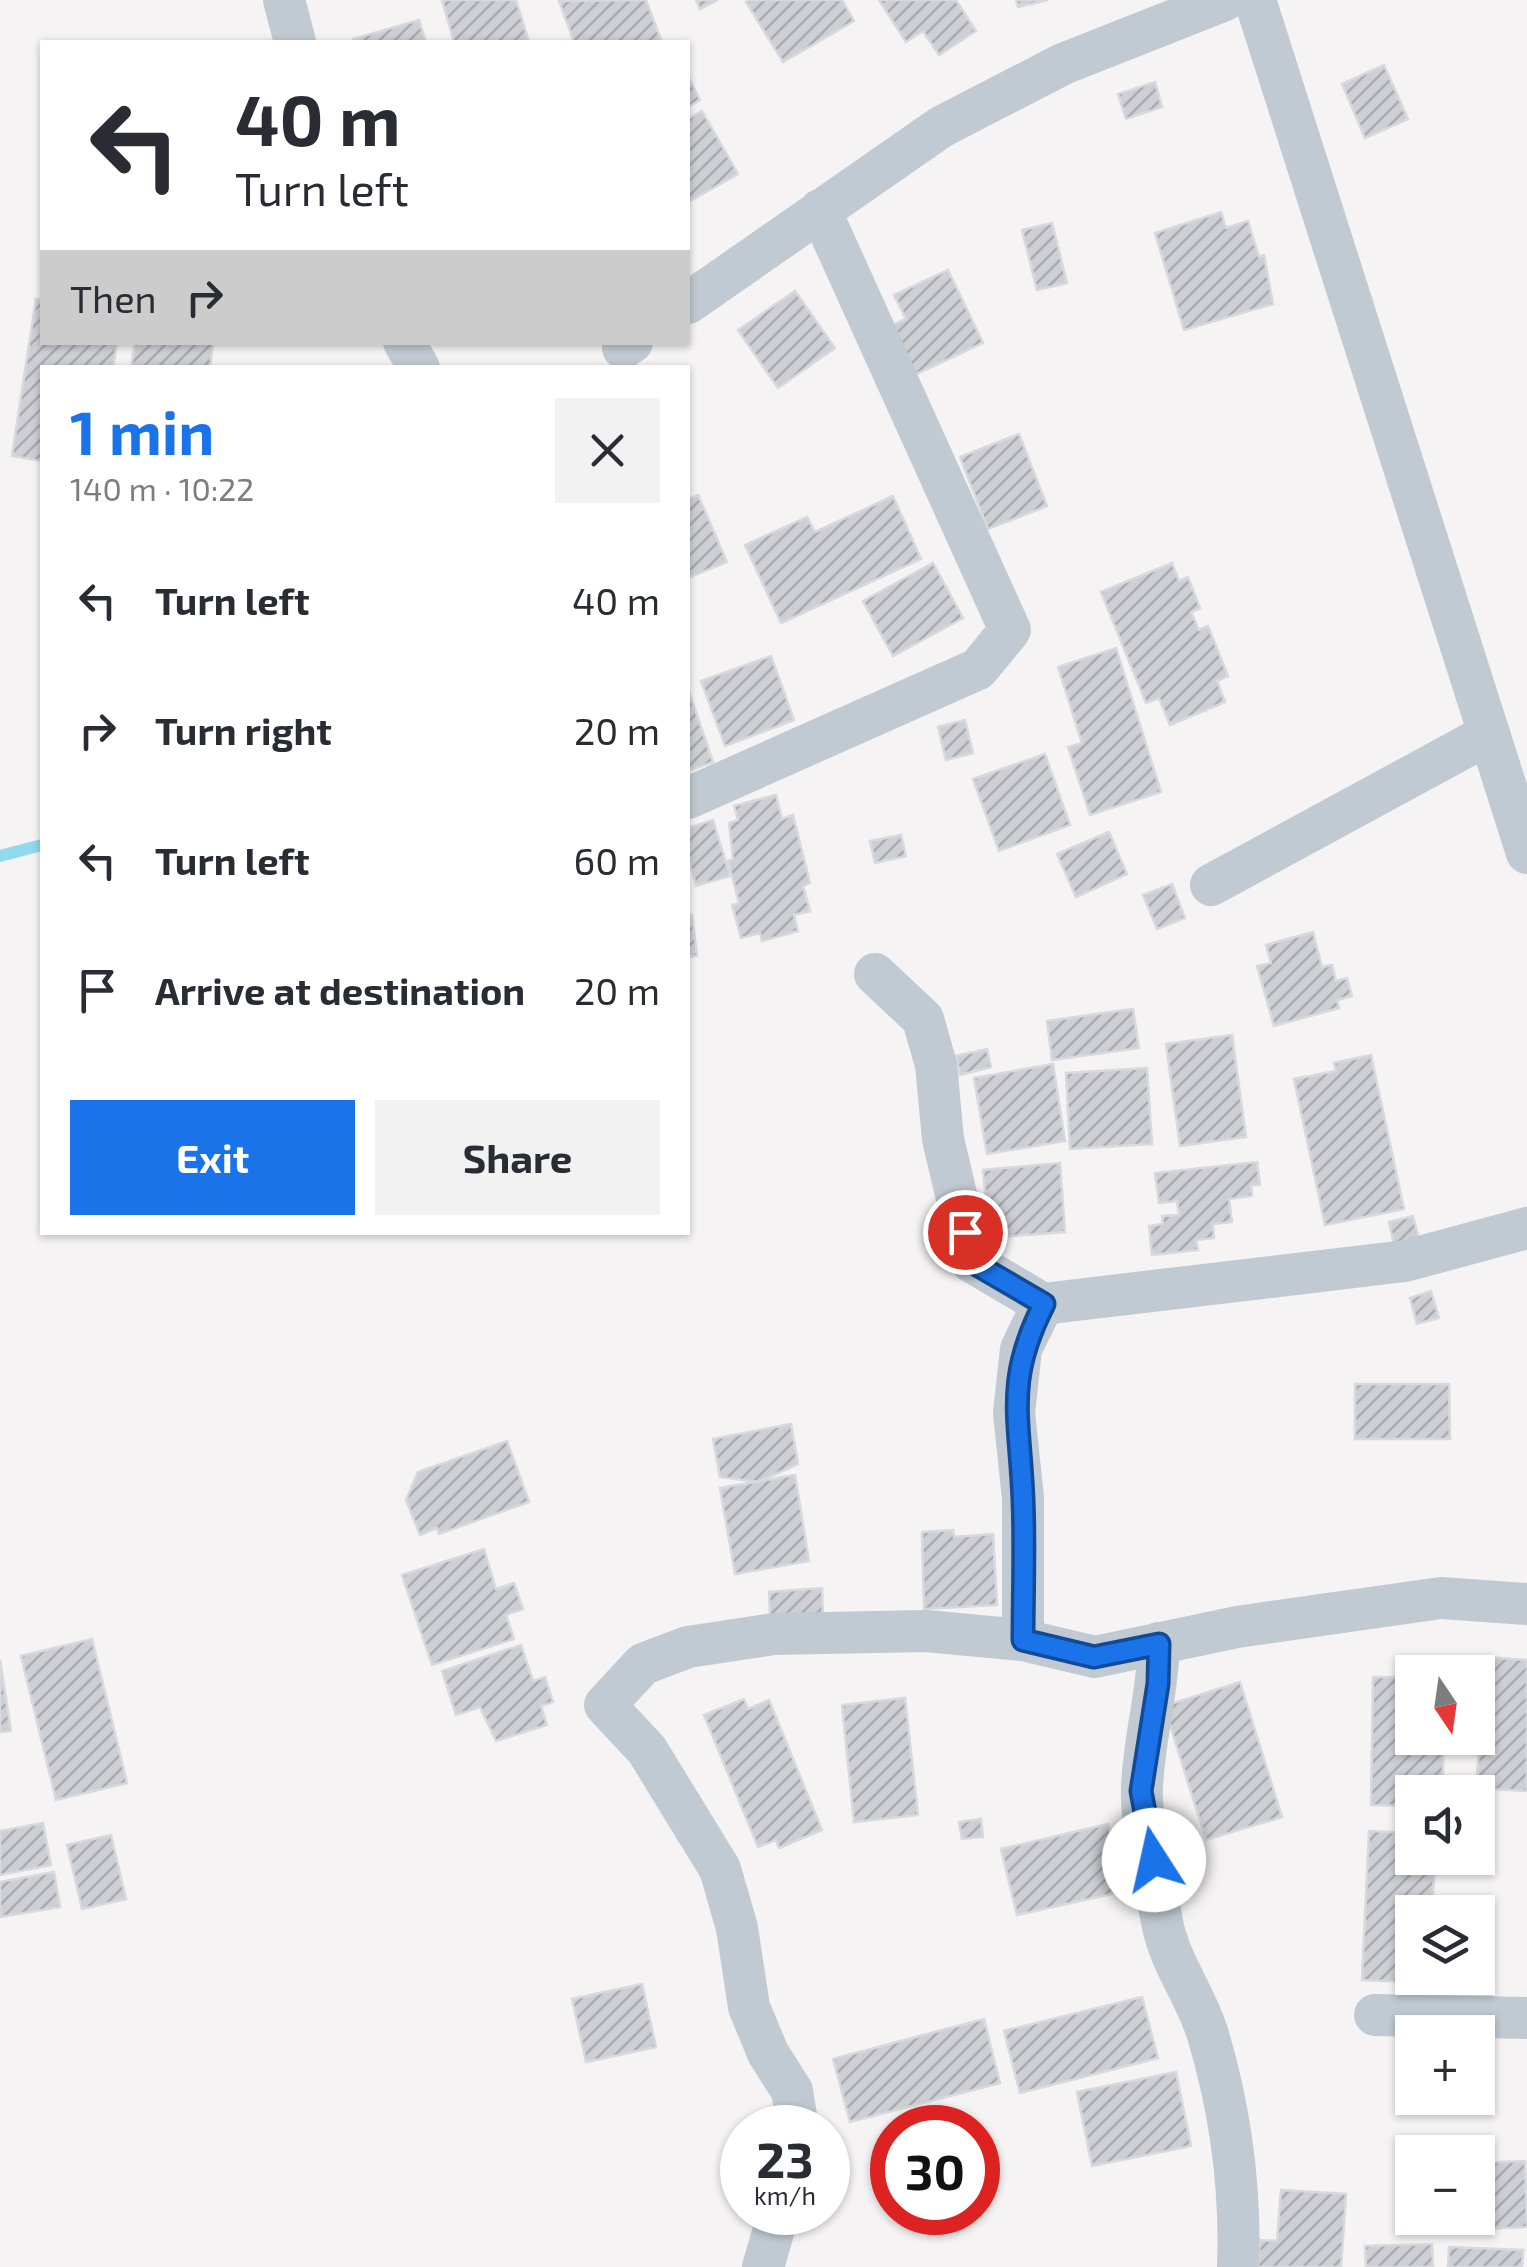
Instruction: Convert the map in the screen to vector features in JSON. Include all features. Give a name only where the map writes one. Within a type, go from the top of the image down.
[{"type":"street","points":[[284,0],[294,40]]},
{"type":"street","points":[[690,302],[959,118],[1063,64],[1225,0]]},
{"type":"street","points":[[1256,0],[1527,853]]},
{"type":"street","points":[[690,797],[978,669],[1010,630],[820,210]]},
{"type":"street","points":[[1211,885],[1489,734]]},
{"type":"street","points":[[875,974],[923,1019],[936,1064],[944,1139],[972,1262],[1044,1304],[1406,1261],[1527,1228]]},
{"type":"street","points":[[1023,1640],[1023,1498],[1014,1413],[1021,1349],[1044,1304]]},
{"type":"street","points":[[794,2105],[792,2091],[768,2054],[748,2007],[738,1928],[720,1869],[647,1750],[605,1705],[643,1664],[688,1647],[774,1634],[926,1631],[1023,1640],[1094,1657],[1441,1598],[1527,1604]]},
{"type":"street","points":[[1159,1644],[1158,1684],[1141,1791],[1171,1958],[1207,2031],[1228,2112],[1231,2161],[1241,2204],[1238,2267]]},
{"type":"street","points":[[1375,2015],[1527,2018]]},
{"type":"street","points":[[763,2267],[772,2235]]},
{"type":"building","points":[[442,0],[516,0],[528,40],[453,40]]},
{"type":"building","points":[[646,0],[661,40],[573,40],[559,1]]},
{"type":"building","points":[[696,0],[718,0],[700,9]]},
{"type":"building","points":[[842,0],[854,21],[783,62],[746,2]]},
{"type":"building","points":[[879,0],[956,0],[976,31],[939,55],[923,31],[906,42]]},
{"type":"building","points":[[1016,0],[1048,0],[1018,7]]},
{"type":"building","points":[[419,20],[425,40],[353,40]]},
{"type":"building","points":[[1384,65],[1408,119],[1365,138],[1342,84]]},
{"type":"building","points":[[690,80],[700,100],[690,106]]},
{"type":"building","points":[[1155,82],[1162,107],[1126,119],[1118,94]]},
{"type":"building","points":[[702,111],[738,174],[690,201],[690,118]]},
{"type":"building","points":[[1221,212],[1226,228],[1248,221],[1259,257],[1264,255],[1273,304],[1184,330],[1155,233]]},
{"type":"building","points":[[1052,223],[1067,283],[1037,290],[1022,230]]},
{"type":"building","points":[[948,270],[983,343],[912,376],[888,327],[906,319],[894,295]]},
{"type":"building","points":[[795,291],[835,348],[778,388],[738,330]]},
{"type":"building","points":[[36,299],[40,300],[40,345],[117,345],[113,365],[40,365],[40,461],[12,456]]},
{"type":"building","points":[[135,345],[213,345],[210,365],[131,365]]},
{"type":"building","points":[[1019,434],[1047,506],[988,529],[960,457]]},
{"type":"building","points":[[698,495],[727,562],[690,577],[690,498]]},
{"type":"building","points":[[893,496],[921,559],[781,623],[745,545],[807,517],[815,532]]},
{"type":"building","points":[[933,563],[963,618],[893,656],[863,601]]},
{"type":"building","points":[[1172,563],[1179,581],[1188,577],[1200,608],[1191,612],[1199,630],[1208,626],[1228,676],[1217,681],[1225,702],[1170,725],[1159,698],[1146,703],[1101,592]]},
{"type":"building","points":[[1116,648],[1161,792],[1090,815],[1068,747],[1082,743],[1058,667]]},
{"type":"building","points":[[771,656],[794,720],[725,746],[701,681]]},
{"type":"building","points":[[690,695],[713,762],[690,770]]},
{"type":"building","points":[[965,720],[973,753],[946,760],[938,727]]},
{"type":"building","points":[[1045,754],[1070,825],[999,851],[973,779]]},
{"type":"building","points":[[776,795],[782,819],[793,815],[810,883],[803,886],[810,911],[794,915],[798,931],[762,941],[760,933],[741,938],[732,905],[739,903],[728,861],[733,859],[729,823],[738,820],[734,806]]},
{"type":"building","points":[[713,820],[730,876],[696,886],[690,864],[690,827]]},
{"type":"building","points":[[1109,832],[1127,874],[1076,897],[1057,854]]},
{"type":"building","points":[[901,835],[906,856],[875,863],[870,841]]},
{"type":"building","points":[[1172,884],[1185,918],[1157,929],[1143,895]]},
{"type":"building","points":[[690,916],[697,956],[690,957]]},
{"type":"building","points":[[1313,932],[1322,967],[1332,965],[1336,981],[1347,978],[1352,996],[1337,1000],[1339,1008],[1274,1026],[1257,966],[1271,963],[1266,945]]},
{"type":"building","points":[[1133,1009],[1139,1048],[1052,1060],[1047,1021]]},
{"type":"building","points":[[1232,1035],[1246,1137],[1180,1146],[1166,1044]]},
{"type":"building","points":[[987,1049],[991,1067],[960,1075],[956,1056]]},
{"type":"building","points":[[1371,1055],[1404,1209],[1325,1225],[1294,1079],[1336,1071],[1334,1063]]},
{"type":"building","points":[[1053,1064],[1065,1141],[987,1154],[974,1078]]},
{"type":"building","points":[[1147,1068],[1152,1144],[1070,1149],[1066,1073]]},
{"type":"building","points":[[1257,1162],[1260,1185],[1251,1185],[1252,1196],[1229,1199],[1232,1222],[1213,1224],[1214,1238],[1196,1240],[1198,1250],[1152,1255],[1149,1226],[1163,1224],[1162,1216],[1179,1215],[1177,1201],[1159,1203],[1155,1173]]},
{"type":"building","points":[[1060,1163],[1065,1232],[989,1238],[983,1170]]},
{"type":"building","points":[[1413,1216],[1419,1239],[1394,1245],[1389,1222]]},
{"type":"building","points":[[1431,1291],[1439,1318],[1417,1324],[1410,1298]]},
{"type":"building","points":[[1355,1384],[1449,1384],[1450,1439],[1355,1439]]},
{"type":"building","points":[[791,1424],[798,1464],[758,1482],[720,1477],[713,1439]]},
{"type":"building","points":[[507,1441],[529,1502],[439,1534],[437,1528],[420,1535],[406,1500],[418,1472]]},
{"type":"building","points":[[795,1475],[809,1561],[735,1574],[720,1488]]},
{"type":"building","points":[[953,1530],[954,1537],[993,1534],[997,1605],[924,1609],[922,1532]]},
{"type":"building","points":[[484,1549],[496,1589],[514,1583],[523,1609],[506,1615],[514,1639],[432,1665],[402,1575]]},
{"type":"building","points":[[822,1588],[823,1616],[770,1619],[769,1592]]},
{"type":"building","points":[[92,1639],[127,1783],[56,1800],[21,1656]]},
{"type":"building","points":[[521,1645],[533,1681],[545,1677],[553,1702],[541,1706],[547,1725],[496,1741],[480,1707],[456,1715],[442,1671]]},
{"type":"building","points":[[1495,1658],[1527,1660],[1527,1791],[1495,1789],[1495,1775],[1477,1775],[1479,1755],[1495,1755]]},
{"type":"building","points":[[0,1660],[11,1731],[0,1732]]},
{"type":"building","points":[[1373,1677],[1395,1677],[1395,1755],[1443,1755],[1443,1775],[1395,1775],[1395,1806],[1371,1805]]},
{"type":"building","points":[[1240,1682],[1282,1817],[1206,1840],[1164,1706]]},
{"type":"building","points":[[905,1698],[918,1815],[854,1822],[842,1705]]},
{"type":"building","points":[[744,1699],[748,1709],[769,1700],[822,1830],[779,1848],[776,1840],[758,1847],[704,1715]]},
{"type":"building","points":[[981,1819],[983,1837],[962,1839],[959,1822]]},
{"type":"building","points":[[43,1823],[51,1865],[0,1875],[0,1831]]},
{"type":"building","points":[[1108,1824],[1125,1891],[1017,1915],[1001,1849]]},
{"type":"building","points":[[1369,1831],[1395,1832],[1395,1875],[1434,1875],[1433,1895],[1395,1895],[1395,1981],[1362,1980]]},
{"type":"building","points":[[111,1835],[126,1899],[82,1909],[67,1845]]},
{"type":"building","points":[[54,1872],[60,1907],[0,1917],[0,1882]]},
{"type":"building","points":[[642,1984],[656,2047],[586,2062],[572,1999]]},
{"type":"building","points":[[1142,1997],[1158,2058],[1020,2093],[1004,2031]]},
{"type":"building","points":[[984,2019],[1000,2083],[915,2105],[870,2105],[870,2117],[850,2122],[850,2105],[845,2105],[833,2059]]},
{"type":"building","points":[[1176,2072],[1191,2146],[1092,2166],[1077,2092]]},
{"type":"building","points":[[1525,2161],[1527,2227],[1495,2229],[1495,2162]]},
{"type":"building","points":[[1281,2190],[1346,2194],[1341,2267],[1258,2267],[1260,2240],[1277,2241]]},
{"type":"building","points":[[1432,2244],[1433,2267],[1366,2267],[1365,2246]]},
{"type":"building","points":[[1449,2247],[1523,2250],[1522,2267],[1448,2267]]},
{"type":"waterway","points":[[0,856],[40,846]]},
{"type":"route","points":[[965,1232],[972,1262],[1044,1304],[1021,1349],[1014,1413],[1023,1498],[1023,1640],[1094,1657],[1159,1644],[1158,1684],[1141,1791],[1154,1860]]}]
